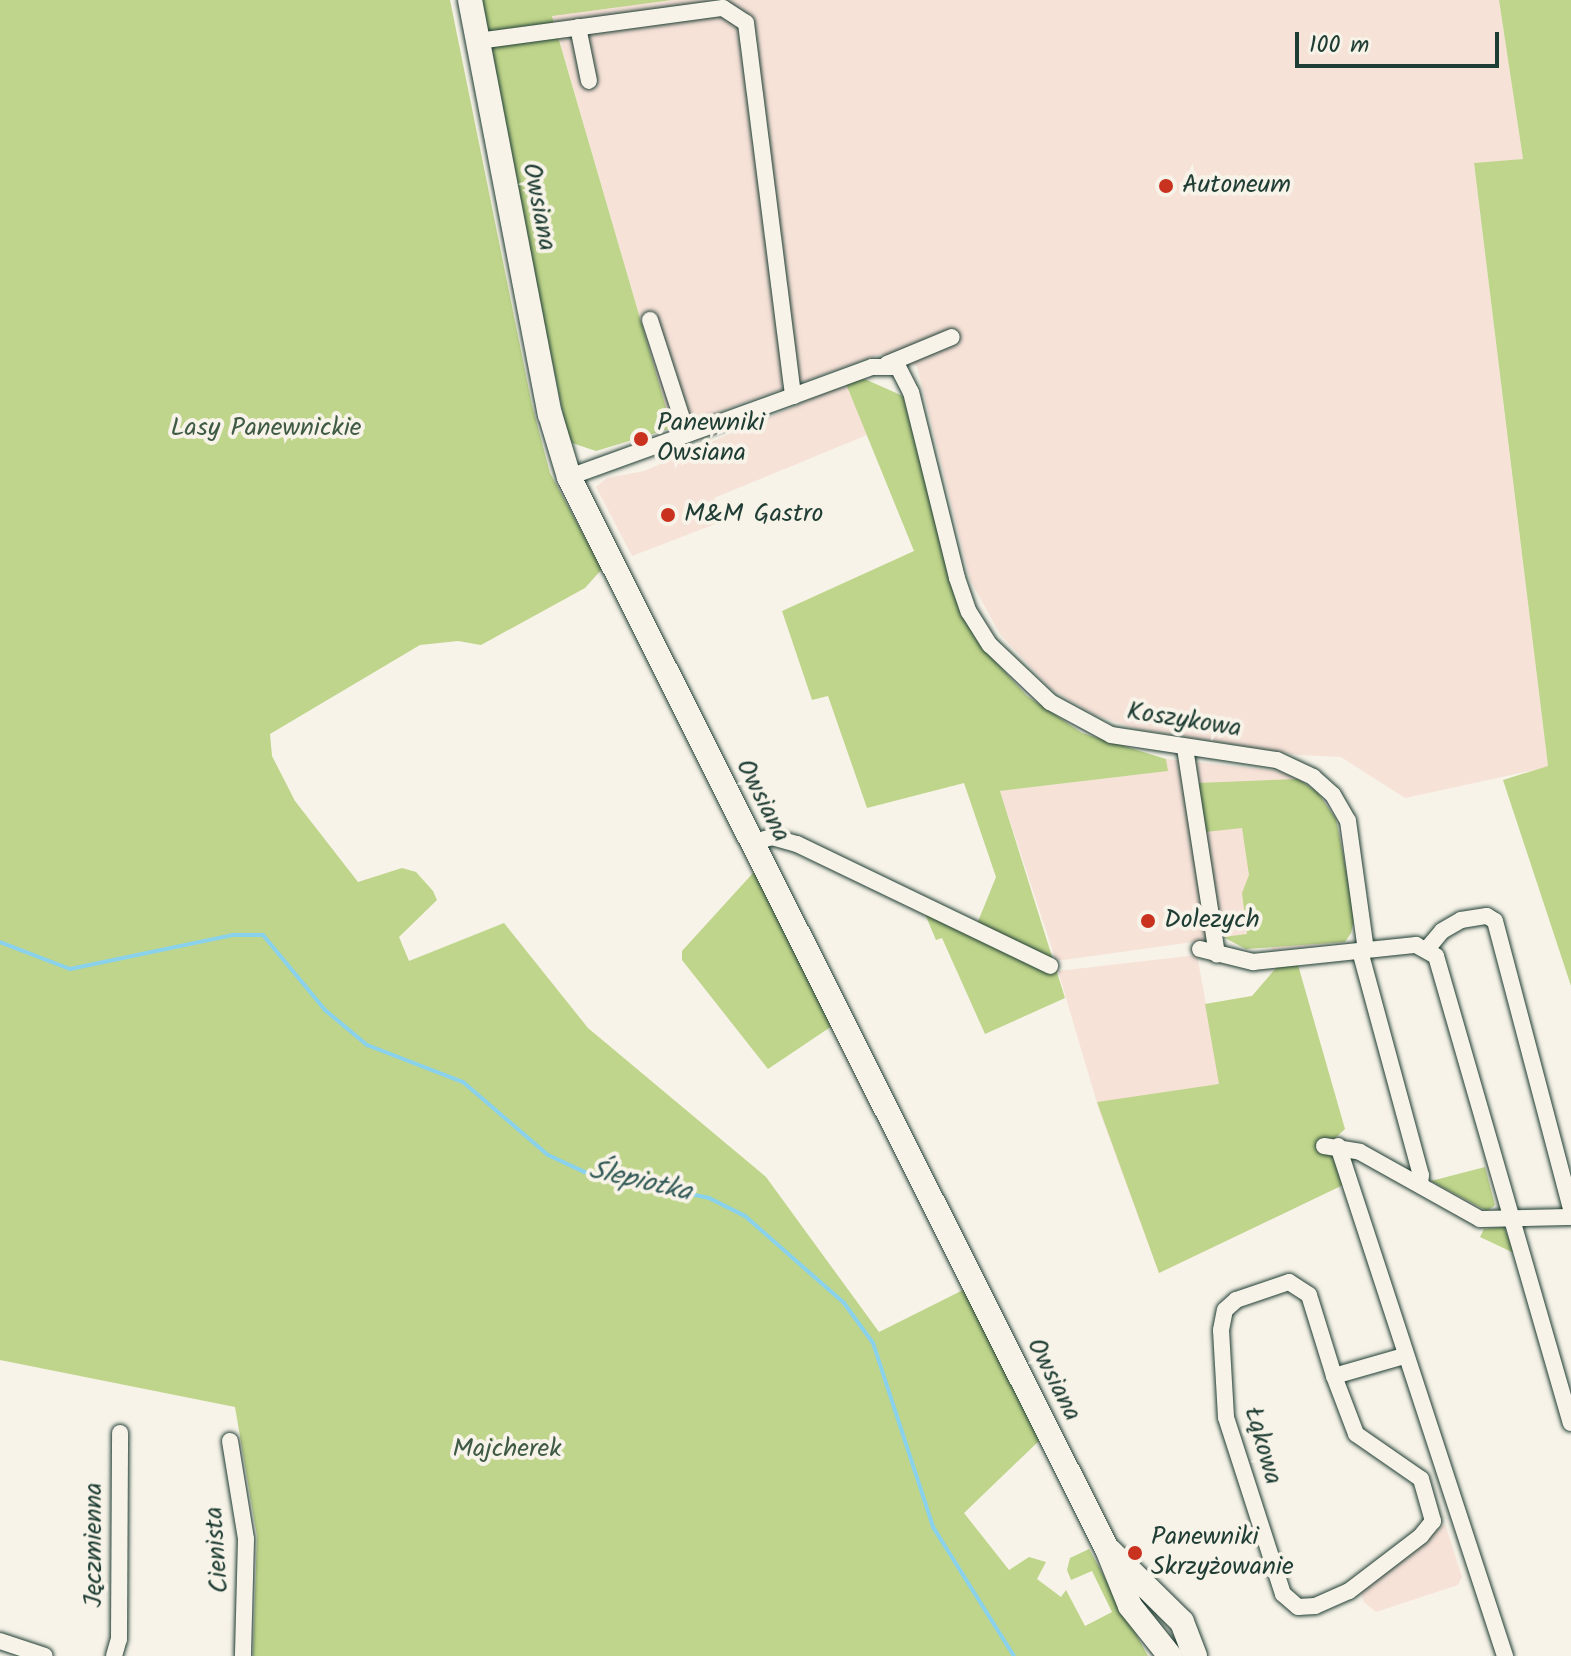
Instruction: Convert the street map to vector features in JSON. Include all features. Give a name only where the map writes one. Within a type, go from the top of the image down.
[{"type":"street","name":"Owsiana","points":[[470,0],[550,414],[569,477],[1107,1549],[1131,1584],[1170,1656]]},
{"type":"street","points":[[478,41],[723,8],[746,23],[793,396]]},
{"type":"street","points":[[578,27],[589,81]]},
{"type":"street","points":[[650,320],[687,434]]},
{"type":"street","points":[[569,477],[793,396],[892,366],[952,337]]},
{"type":"street","name":"Koszykowa","points":[[892,366],[911,392],[957,578],[990,645],[1015,673],[1079,721],[1135,741],[1277,760],[1313,777],[1333,795],[1351,832],[1363,950],[1421,1175],[1420,1185]]},
{"type":"street","points":[[1185,748],[1217,955]]},
{"type":"street","points":[[751,843],[772,837],[797,844],[1050,966]]},
{"type":"street","points":[[1427,949],[1442,931],[1461,920],[1492,918],[1536,1066],[1571,1209]]},
{"type":"street","points":[[1200,949],[1253,962],[1416,945],[1436,956],[1571,1423]]},
{"type":"street","points":[[1505,1656],[1331,1146],[1360,1152],[1480,1219],[1571,1217]]},
{"type":"street","name":"Łąkowa","points":[[1276,1283],[1300,1286],[1309,1295],[1334,1376],[1356,1434],[1421,1479],[1433,1521],[1421,1536],[1349,1591],[1315,1606],[1298,1607],[1283,1594],[1226,1417],[1221,1330],[1225,1310],[1276,1283]]},
{"type":"street","points":[[1334,1376],[1404,1356]]},
{"type":"street","name":"Jęczmienna","points":[[114,1656],[119,1639],[120,1433]]},
{"type":"street","name":"Cienista","points":[[230,1441],[246,1539],[243,1656]]},
{"type":"street","name":"Owsiana","points":[[1131,1584],[1182,1622],[1195,1656]]},
{"type":"street","points":[[1182,1622],[1216,1656]]},
{"type":"street","points":[[0,1641],[45,1656]]},
{"type":"shaded area","points":[[672,0],[1499,0],[1523,159],[1474,164],[1548,767],[1405,798],[1341,757],[1298,755],[1137,729],[1095,715],[1051,689],[1000,634],[970,580],[917,366],[881,354],[672,428],[552,15]]},
{"type":"shaded area","points":[[846,384],[867,435],[714,498],[723,521],[632,556],[596,487],[607,478],[644,471]]},
{"type":"shaded area","points":[[1166,759],[1289,772],[1318,793],[1336,819],[1355,915],[1345,942],[1272,950],[1265,932],[1056,961],[1000,791],[1167,771]]},
{"type":"shaded area","points":[[1197,955],[1206,1004],[1252,996],[1277,967],[1345,1129],[1333,1140],[1330,1151],[1343,1185],[1159,1273],[1100,1113],[1058,971]]},
{"type":"shaded area","points":[[1445,1524],[1462,1577],[1458,1585],[1376,1612],[1364,1602],[1360,1591]]},
{"type":"green space","name":"Lasy Panewnickie","points":[[0,0],[450,0],[532,405],[550,473],[602,569],[585,588],[481,645],[458,641],[420,645],[270,734],[272,756],[295,801],[358,882],[402,868],[416,872],[433,891],[437,900],[399,937],[409,961],[504,923],[588,1028],[766,1177],[879,1332],[967,1288],[1042,1438],[964,1513],[1009,1570],[1029,1557],[1046,1562],[1037,1579],[1061,1597],[1066,1590],[1085,1626],[1112,1612],[1092,1571],[1071,1580],[1067,1570],[1070,1558],[1089,1549],[1148,1656],[253,1656],[257,1536],[235,1407],[0,1360]]},
{"type":"green space","points":[[477,0],[672,0],[552,16],[672,428],[596,451],[569,442]]},
{"type":"green space","points":[[1499,0],[1571,0],[1571,986],[1503,780],[1548,766],[1474,163],[1523,159]]},
{"type":"green space","points":[[860,377],[903,396],[960,612],[990,656],[1027,696],[1082,733],[1166,759],[1168,771],[1000,791],[1065,998],[985,1034],[942,938],[936,940],[922,907],[977,924],[996,877],[964,783],[867,808],[828,696],[812,700],[782,611],[914,551],[846,384]]},
{"type":"green space","points":[[1298,779],[1318,793],[1336,819],[1355,915],[1351,933],[1345,942],[1246,949],[1223,937],[1247,934],[1242,893],[1249,875],[1242,828],[1205,832],[1197,783]]},
{"type":"green space","points":[[753,873],[759,874],[835,1024],[768,1069],[682,960],[682,951]]},
{"type":"green space","points":[[1298,965],[1345,1129],[1333,1140],[1330,1151],[1343,1185],[1159,1273],[1097,1102],[1219,1084],[1205,1004],[1252,996],[1277,967]]},
{"type":"green space","points":[[1485,1167],[1495,1205],[1487,1211],[1431,1181]]},
{"type":"green space","points":[[1504,1227],[1514,1253],[1480,1237],[1484,1229]]},
{"type":"waterway","name":"Ślepiotka","points":[[0,942],[70,969],[233,935],[263,935],[325,1010],[367,1045],[463,1082],[548,1155],[584,1172],[709,1198],[745,1216],[844,1303],[873,1343],[933,1527],[1014,1656]]},
{"type":"place","name":"Autoneum","points":[[1166,186]]},
{"type":"place","name":"Panewniki Owsiana","points":[[641,439]]},
{"type":"place","name":"M&M Gastro","points":[[668,515]]},
{"type":"place","name":"Dolezych","points":[[1148,921]]},
{"type":"place","name":"Panewniki Skrzyżowanie","points":[[1135,1553]]},
{"type":"park label","name":"Majcherek","points":[[507,1450]]}]
